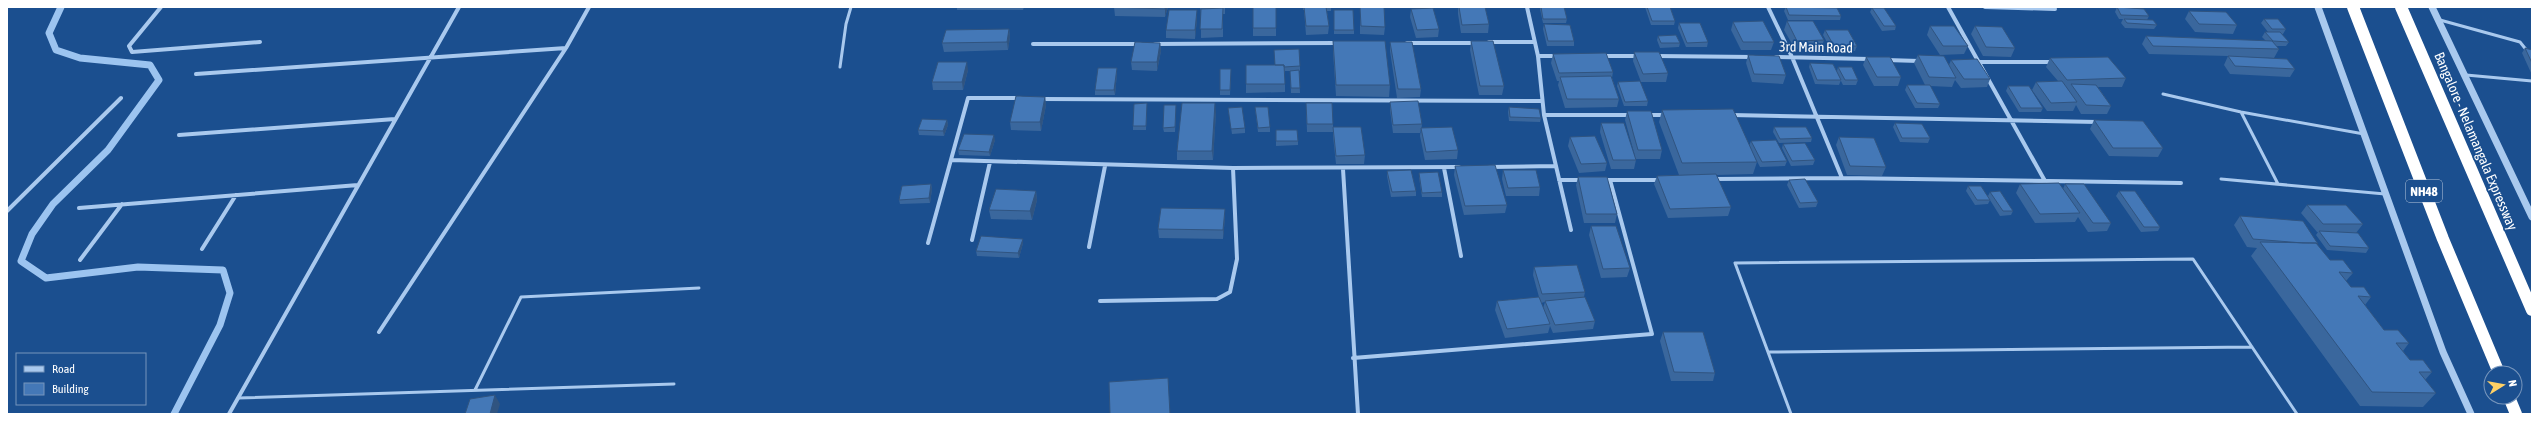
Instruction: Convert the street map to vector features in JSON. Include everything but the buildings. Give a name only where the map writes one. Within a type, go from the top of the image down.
[{"type":"highway","name":"NH48","points":[[2353,7],[2443,239],[2496,365]]},
{"type":"highway","name":"Bangalore - Nelamangala Expressway","points":[[2401,7],[2532,310]]},
{"type":"street","points":[[161,7],[129,46],[132,52],[260,42]]},
{"type":"street","points":[[229,414],[458,7]]},
{"type":"street","points":[[379,332],[566,48],[589,7]]},
{"type":"street","points":[[1527,7],[1538,56],[1544,115],[1558,180],[1571,230]]},
{"type":"street","points":[[1768,7],[1792,57],[1842,178]]},
{"type":"street","points":[[1948,7],[1981,62],[2045,181]]},
{"type":"street","points":[[1985,7],[2055,9]]},
{"type":"street","points":[[2318,7],[2443,352],[2471,414]]},
{"type":"street","points":[[2432,7],[2532,217]]},
{"type":"street","points":[[1405,43],[1535,42]]},
{"type":"street","points":[[1152,44],[1342,43]]},
{"type":"street","points":[[1033,44],[1144,44]]},
{"type":"street","points":[[196,74],[566,48]]},
{"type":"street","points":[[1538,56],[1565,56]]},
{"type":"street","points":[[1596,56],[1643,56]]},
{"type":"street","name":"3rd Main Road","points":[[1651,56],[1761,57]]},
{"type":"street","name":"3rd Main Road","points":[[1769,57],[1871,59]]},
{"type":"street","points":[[1879,59],[1926,61]]},
{"type":"street","points":[[1965,62],[2057,62]]},
{"type":"street","points":[[7,212],[121,98]]},
{"type":"street","points":[[928,243],[968,98],[1029,98]]},
{"type":"street","points":[[1037,98],[1542,101]]},
{"type":"street","points":[[1544,115],[1672,115]]},
{"type":"street","points":[[1728,115],[2014,122],[2105,122]]},
{"type":"street","points":[[179,135],[395,119]]},
{"type":"street","points":[[951,160],[1105,166],[1233,168],[1343,169],[1468,167]]},
{"type":"street","points":[[972,240],[990,162]]},
{"type":"street","points":[[1089,247],[1105,166]]},
{"type":"street","points":[[1484,167],[1556,166]]},
{"type":"street","points":[[1100,301],[1217,300],[1230,292],[1237,259],[1233,168]]},
{"type":"street","points":[[1444,168],[1461,256]]},
{"type":"street","points":[[1343,169],[1353,358],[1358,414]]},
{"type":"street","points":[[1710,179],[1842,178],[2181,183]]},
{"type":"street","points":[[1558,180],[1588,180]]},
{"type":"street","points":[[1595,180],[1664,180]]},
{"type":"street","points":[[1353,358],[1652,334],[1610,180]]},
{"type":"street","points":[[80,208],[358,185]]},
{"type":"street","points":[[202,250],[236,195]]},
{"type":"street","points":[[80,260],[122,204]]},
{"type":"lane","points":[[840,68],[846,24],[851,7]]},
{"type":"lane","points":[[2438,20],[2520,42],[2532,57]]},
{"type":"lane","points":[[2465,75],[2532,81]]},
{"type":"lane","points":[[2163,94],[2241,112],[2364,134]]},
{"type":"lane","points":[[2241,112],[2278,184]]},
{"type":"lane","points":[[2221,179],[2386,194]]},
{"type":"lane","points":[[1791,414],[1735,263],[2193,259],[2297,414]]},
{"type":"lane","points":[[475,390],[521,297],[699,288]]},
{"type":"lane","points":[[1768,352],[2252,347]]},
{"type":"lane","points":[[238,398],[674,384]]},
{"type":"waterway","points":[[61,7],[49,33],[56,50],[80,58],[150,65],[159,80],[108,150],[53,204],[32,234],[21,261],[46,278],[138,267],[223,270],[230,293],[220,325],[174,414]]}]
